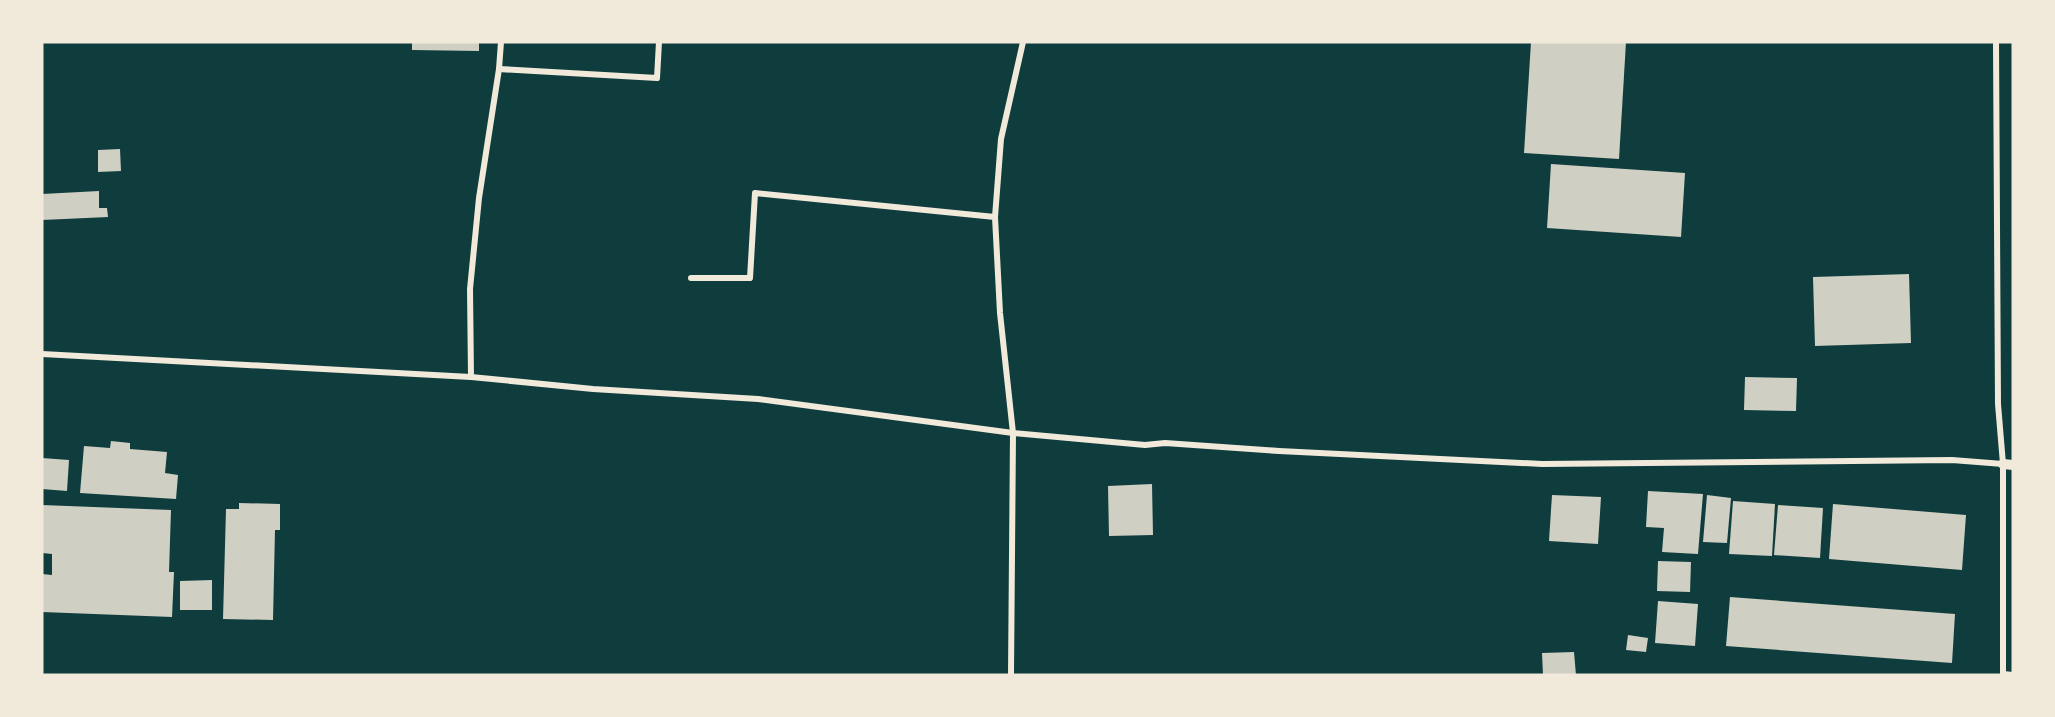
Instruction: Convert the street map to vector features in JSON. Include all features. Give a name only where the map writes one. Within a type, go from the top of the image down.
[{"type":"street","points":[[471,377],[470,289],[479,198],[500,69],[501,42]]},
{"type":"street","points":[[500,69],[657,78],[659,42]]},
{"type":"street","points":[[1011,675],[1013,433],[1000,313],[995,217],[1001,139],[1023,42]]},
{"type":"street","points":[[1996,42],[1998,404],[2008,464],[2003,675],[2013,675]]},
{"type":"street","points":[[692,278],[750,278],[755,193],[995,217]]},
{"type":"street","points":[[42,354],[471,377],[593,389],[758,399],[1013,433],[1145,445],[1165,443],[1542,464],[1952,460],[2008,464]]},
{"type":"building","points":[[412,42],[479,42],[479,51],[412,50]]},
{"type":"building","points":[[1531,42],[1626,42],[1619,159],[1524,153]]},
{"type":"building","points":[[120,149],[121,171],[98,172],[98,150]]},
{"type":"building","points":[[1551,164],[1685,173],[1681,237],[1547,228]]},
{"type":"building","points":[[99,191],[99,208],[107,208],[108,217],[42,220],[42,194]]},
{"type":"building","points":[[1909,274],[1911,343],[1815,346],[1813,277]]},
{"type":"building","points":[[1745,377],[1797,378],[1796,411],[1744,410]]},
{"type":"building","points":[[111,441],[130,443],[130,449],[167,452],[165,473],[178,475],[176,499],[80,493],[84,446],[110,448]]},
{"type":"building","points":[[42,458],[69,460],[67,491],[42,489]]},
{"type":"building","points":[[1152,484],[1153,535],[1109,536],[1108,486]]},
{"type":"building","points":[[1648,491],[1703,494],[1698,554],[1662,552],[1664,528],[1646,527]]},
{"type":"building","points":[[1552,495],[1601,497],[1598,544],[1549,541]]},
{"type":"building","points":[[1707,495],[1731,498],[1727,543],[1703,542]]},
{"type":"building","points":[[1733,501],[1775,504],[1772,556],[1729,554]]},
{"type":"building","points":[[239,503],[280,504],[280,530],[275,530],[273,620],[223,619],[226,509],[239,509]]},
{"type":"building","points":[[1833,504],[1966,515],[1962,570],[1829,559]]},
{"type":"building","points":[[42,505],[171,510],[169,572],[174,572],[172,617],[42,612],[42,574],[52,575],[52,554],[42,553]]},
{"type":"building","points":[[1778,505],[1823,508],[1820,558],[1774,555]]},
{"type":"building","points":[[1658,561],[1691,562],[1690,592],[1657,591]]},
{"type":"building","points":[[212,580],[212,610],[180,610],[180,581]]},
{"type":"building","points":[[1730,597],[1955,614],[1952,663],[1726,646]]},
{"type":"building","points":[[1658,601],[1698,604],[1695,646],[1655,643]]},
{"type":"building","points":[[1628,635],[1648,638],[1646,652],[1626,650]]},
{"type":"building","points":[[1574,652],[1576,675],[1543,675],[1542,653]]}]
